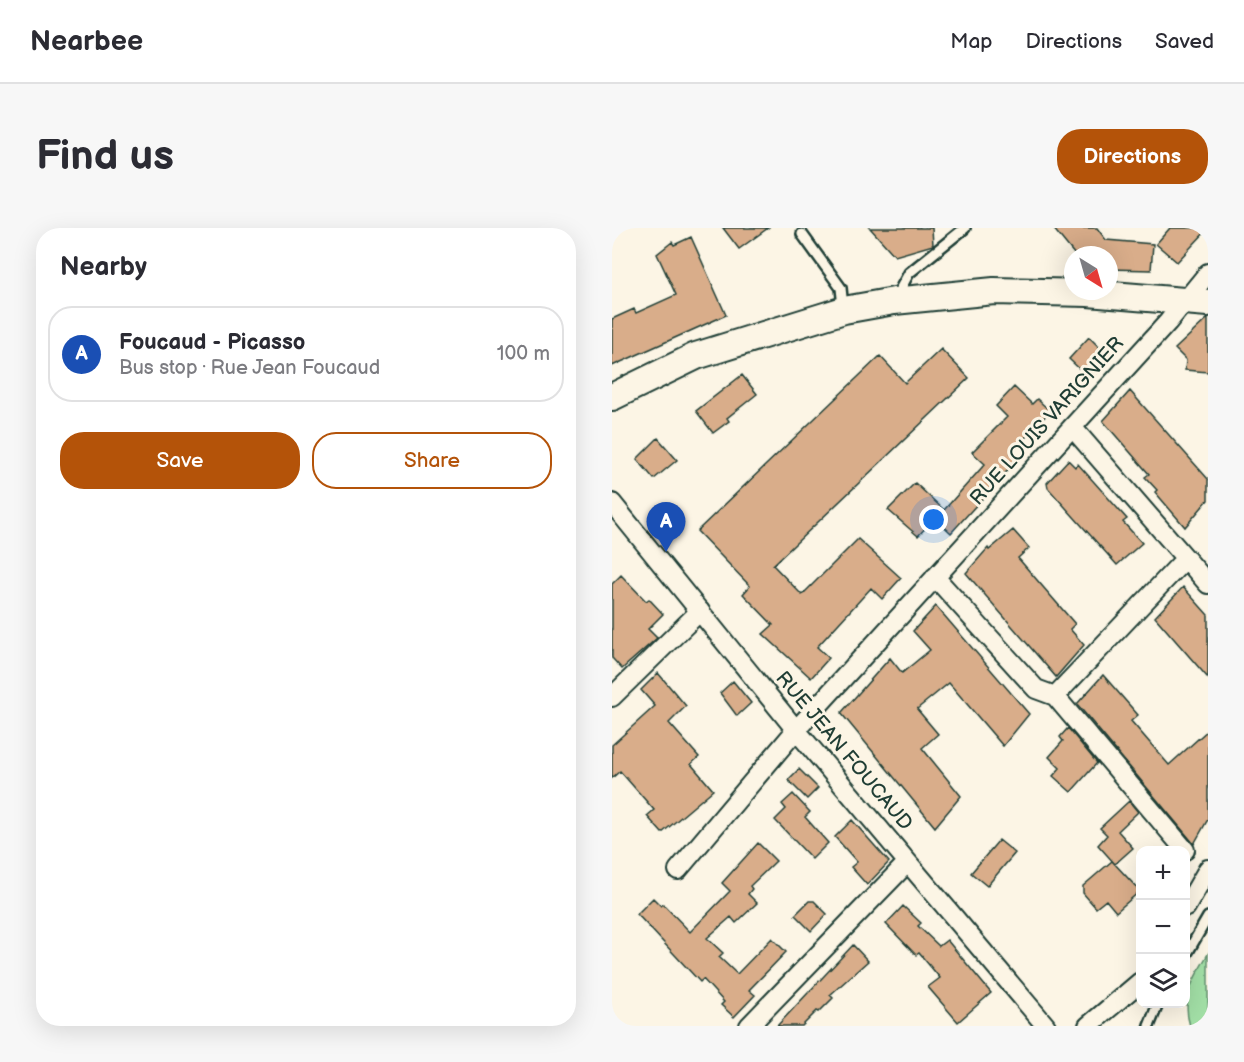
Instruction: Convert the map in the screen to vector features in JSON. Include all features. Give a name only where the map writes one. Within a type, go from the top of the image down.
[{"type":"main road","points":[[612,397],[696,356],[844,310],[894,301],[994,291],[1196,301]]},
{"type":"street","name":"RUE LOUIS VARIGNIER","points":[[678,870],[796,730],[935,577],[1168,322],[1196,301],[1208,273]]},
{"type":"street","points":[[1072,427],[1208,584]]},
{"type":"street","name":"RUE JEAN FOUCAUD","points":[[612,503],[796,730],[1046,1026]]},
{"type":"street","points":[[1055,696],[1186,558]]},
{"type":"street","points":[[935,577],[1036,689],[1055,696],[1181,846]]},
{"type":"street","points":[[612,697],[700,611]]},
{"type":"street","points":[[1189,900],[1207,870],[1190,855]]},
{"type":"street","points":[[749,1026],[907,863]]},
{"type":"street","points":[[1088,1026],[1136,985]]},
{"type":"lane","points":[[894,301],[909,273],[965,228]]},
{"type":"lane","points":[[802,234],[841,288],[844,310]]},
{"type":"lane","points":[[1186,954],[1208,917]]},
{"type":"lane","points":[[1149,1026],[1156,1008]]},
{"type":"green space","points":[[1208,954],[1208,1026],[1190,1026],[1187,1008],[1190,1008],[1190,988]]},
{"type":"building","points":[[723,228],[768,228],[739,249]]},
{"type":"building","points":[[870,228],[932,228],[933,245],[895,256]]},
{"type":"building","points":[[1053,228],[1097,228],[1106,240],[1153,244],[1151,270],[1118,269],[1118,246],[1068,246]]},
{"type":"building","points":[[1170,228],[1208,229],[1177,262],[1156,244]]},
{"type":"building","points":[[691,237],[726,315],[612,366],[612,319],[634,309],[636,313],[676,295],[657,254],[672,242],[674,245]]},
{"type":"building","points":[[1208,318],[1208,372],[1185,370],[1186,360],[1175,349]]},
{"type":"building","points":[[1089,337],[1110,358],[1090,379],[1069,359]]},
{"type":"building","points":[[941,349],[969,378],[773,565],[802,595],[858,539],[901,578],[882,599],[871,588],[817,647],[829,658],[811,678],[763,634],[773,625],[743,594],[750,586],[697,531],[880,356],[905,383]]},
{"type":"building","points":[[742,375],[757,394],[727,418],[729,421],[713,433],[696,411]]},
{"type":"building","points":[[1014,387],[1032,404],[1037,399],[1050,411],[1011,453],[1018,459],[951,533],[936,519],[985,464],[972,452],[1007,417],[996,406]]},
{"type":"building","points":[[1130,391],[1208,479],[1208,500],[1185,527],[1155,492],[1157,490],[1145,477],[1149,474],[1103,421]]},
{"type":"building","points":[[658,438],[677,460],[654,479],[637,459]]},
{"type":"building","points":[[1068,460],[1075,467],[1078,464],[1127,519],[1123,522],[1142,543],[1117,565],[1048,488],[1047,483]]},
{"type":"building","points":[[915,483],[943,509],[918,536],[888,510]]},
{"type":"building","points":[[1013,530],[1029,548],[1018,558],[1075,624],[1070,629],[1084,645],[1056,677],[966,573],[988,548],[989,550]]},
{"type":"building","points":[[621,575],[646,601],[649,599],[663,614],[648,629],[657,638],[622,669],[612,658],[612,584]]},
{"type":"building","points":[[1183,587],[1208,615],[1208,678],[1155,617]]},
{"type":"building","points":[[936,606],[1029,714],[1003,746],[949,683],[917,709],[938,734],[922,748],[961,796],[935,827],[841,713],[890,658],[902,673],[930,650],[913,631]]},
{"type":"building","points":[[658,673],[686,706],[669,723],[699,757],[691,764],[713,790],[662,833],[647,816],[654,810],[620,771],[612,778],[612,745],[655,706],[641,690]]},
{"type":"building","points":[[1103,675],[1138,715],[1131,721],[1169,765],[1208,730],[1208,819],[1194,844],[1077,704]]},
{"type":"building","points":[[733,681],[751,703],[737,716],[720,693]]},
{"type":"building","points":[[1068,728],[1097,763],[1071,792],[1053,776],[1060,768],[1049,757],[1063,741],[1060,737]]},
{"type":"building","points":[[799,769],[818,788],[807,799],[788,780]]},
{"type":"building","points":[[793,794],[810,812],[805,817],[828,843],[812,859],[775,820],[786,809],[782,804]]},
{"type":"building","points":[[1129,801],[1138,812],[1118,831],[1133,848],[1115,864],[1098,845],[1107,835],[1100,828]]},
{"type":"building","points":[[852,820],[889,862],[867,885],[851,867],[857,862],[835,837]]},
{"type":"building","points":[[999,840],[1015,853],[987,886],[971,873]]},
{"type":"building","points":[[758,843],[776,861],[750,886],[752,889],[748,894],[757,903],[736,923],[731,917],[707,938],[723,953],[719,957],[737,974],[772,938],[786,952],[749,990],[755,995],[734,1017],[721,1005],[724,1002],[703,979],[700,982],[637,914],[653,898],[661,906],[663,904],[690,932],[730,891],[722,883]]},
{"type":"building","points":[[1112,861],[1136,887],[1136,894],[1116,912],[1106,900],[1096,908],[1083,893],[1083,886]]},
{"type":"building","points":[[809,901],[814,901],[827,914],[811,931],[795,915]]},
{"type":"building","points":[[903,906],[921,923],[918,926],[939,946],[947,940],[991,993],[958,1022],[928,987],[940,978],[919,953],[916,955],[886,924]]},
{"type":"building","points":[[853,945],[868,961],[830,995],[833,998],[802,1026],[777,1026]]},
{"type":"place","name":"Foucaud - Picasso","points":[[666,552]]}]
